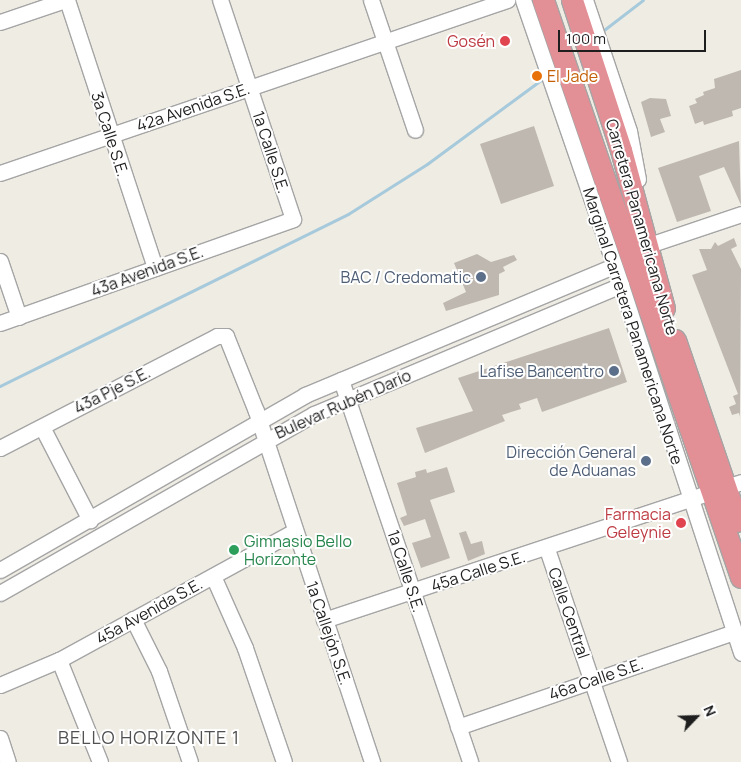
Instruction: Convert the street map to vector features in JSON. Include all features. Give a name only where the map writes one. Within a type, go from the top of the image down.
[{"type":"highway","name":"Carretera Panamericana Norte","points":[[543,0],[573,90],[727,487]]},
{"type":"highway","name":"Carretera Panamericana Norte","points":[[572,0],[598,80],[657,286],[727,487]]},
{"type":"highway","points":[[727,487],[741,533]]},
{"type":"highway","points":[[727,487],[741,577]]},
{"type":"street","points":[[0,22],[66,0]]},
{"type":"street","name":"3a Calle S.E.","points":[[66,0],[155,268]]},
{"type":"street","name":"1a Calle S.E.","points":[[220,0],[293,219]]},
{"type":"street","points":[[371,0],[416,130]]},
{"type":"street","name":"42a Avenida S.E.","points":[[0,173],[507,0]]},
{"type":"street","name":"Marginal Carretera Panamericana Norte","points":[[522,0],[621,285],[741,653]]},
{"type":"street","points":[[586,0],[629,130],[657,286]]},
{"type":"street","points":[[649,245],[741,214]]},
{"type":"street","name":"43a Avenida S.E.","points":[[0,323],[293,219]]},
{"type":"street","points":[[0,261],[19,317]]},
{"type":"street","name":"Bulevar Rubén Darío","points":[[0,570],[90,520],[259,420],[341,380],[614,266]]},
{"type":"street","name":"Bulevar Rubén Darío","points":[[0,593],[264,439],[349,400],[621,285]]},
{"type":"street","name":"43a Pje S.E.","points":[[0,448],[218,336],[226,336]]},
{"type":"street","name":"1a Callejón S.E.","points":[[226,336],[259,420],[294,531],[372,762]]},
{"type":"street","name":"1a Calle S.E.","points":[[341,380],[470,762]]},
{"type":"street","points":[[42,427],[90,520]]},
{"type":"street","points":[[691,500],[727,487]]},
{"type":"street","name":"45a Calle S.E.","points":[[324,620],[547,549],[691,500]]},
{"type":"street","name":"45a Avenida S.E.","points":[[0,684],[59,660],[294,531]]},
{"type":"street","name":"Calle Central","points":[[547,549],[619,762]]},
{"type":"street","points":[[212,576],[245,648],[284,762]]},
{"type":"street","points":[[133,619],[159,671],[190,762]]},
{"type":"street","name":"46a Calle S.E.","points":[[458,727],[734,632]]},
{"type":"street","points":[[59,660],[100,762]]},
{"type":"street","points":[[0,738],[8,762]]},
{"type":"building","points":[[741,70],[741,108],[732,111],[733,116],[704,125],[703,121],[695,124],[689,106],[697,103],[695,99],[704,95],[703,92],[715,88],[714,79]]},
{"type":"building","points":[[650,98],[666,99],[671,116],[660,119],[665,132],[651,137],[641,102]]},
{"type":"building","points":[[534,126],[554,186],[501,204],[480,144]]},
{"type":"building","points":[[739,141],[741,205],[724,167],[699,176],[711,211],[677,222],[658,168]]},
{"type":"building","points":[[734,238],[737,246],[731,249],[741,269],[740,417],[739,413],[732,415],[729,407],[736,404],[733,396],[738,394],[692,275],[707,270],[699,249],[711,249],[715,242],[718,246]]},
{"type":"building","points":[[477,254],[491,262],[514,255],[517,260],[503,267],[505,271],[499,274],[499,295],[446,311],[443,303],[466,292],[454,263]]},
{"type":"building","points":[[609,328],[627,382],[542,412],[537,398],[519,404],[521,409],[502,415],[505,421],[425,453],[416,428],[473,411],[458,378]]},
{"type":"building","points":[[447,467],[455,492],[430,500],[450,558],[421,568],[412,543],[431,537],[425,519],[404,526],[400,518],[407,515],[397,483],[416,477],[415,472],[426,469],[427,473]]},
{"type":"building","points":[[466,531],[471,544],[482,541],[485,554],[468,561],[459,533]]},
{"type":"waterway","points":[[600,33],[643,0]]},
{"type":"waterway","points":[[0,386],[348,214],[427,164],[541,80]]},
{"type":"place","name":"Gosén","points":[[505,41]]},
{"type":"place","name":"El Jade","points":[[537,76]]},
{"type":"place","name":"BAC / Credomatic","points":[[481,277]]},
{"type":"place","name":"Lafise Bancentro","points":[[614,371]]},
{"type":"place","name":"Dirección General de Aduanas","points":[[646,461]]},
{"type":"place","name":"Farmacia Geleynie","points":[[681,523]]},
{"type":"place","name":"Gimnasio Bello Horizonte","points":[[234,550]]},
{"type":"district","name":"BELLO HORIZONTE 1","points":[[149,737]]}]
